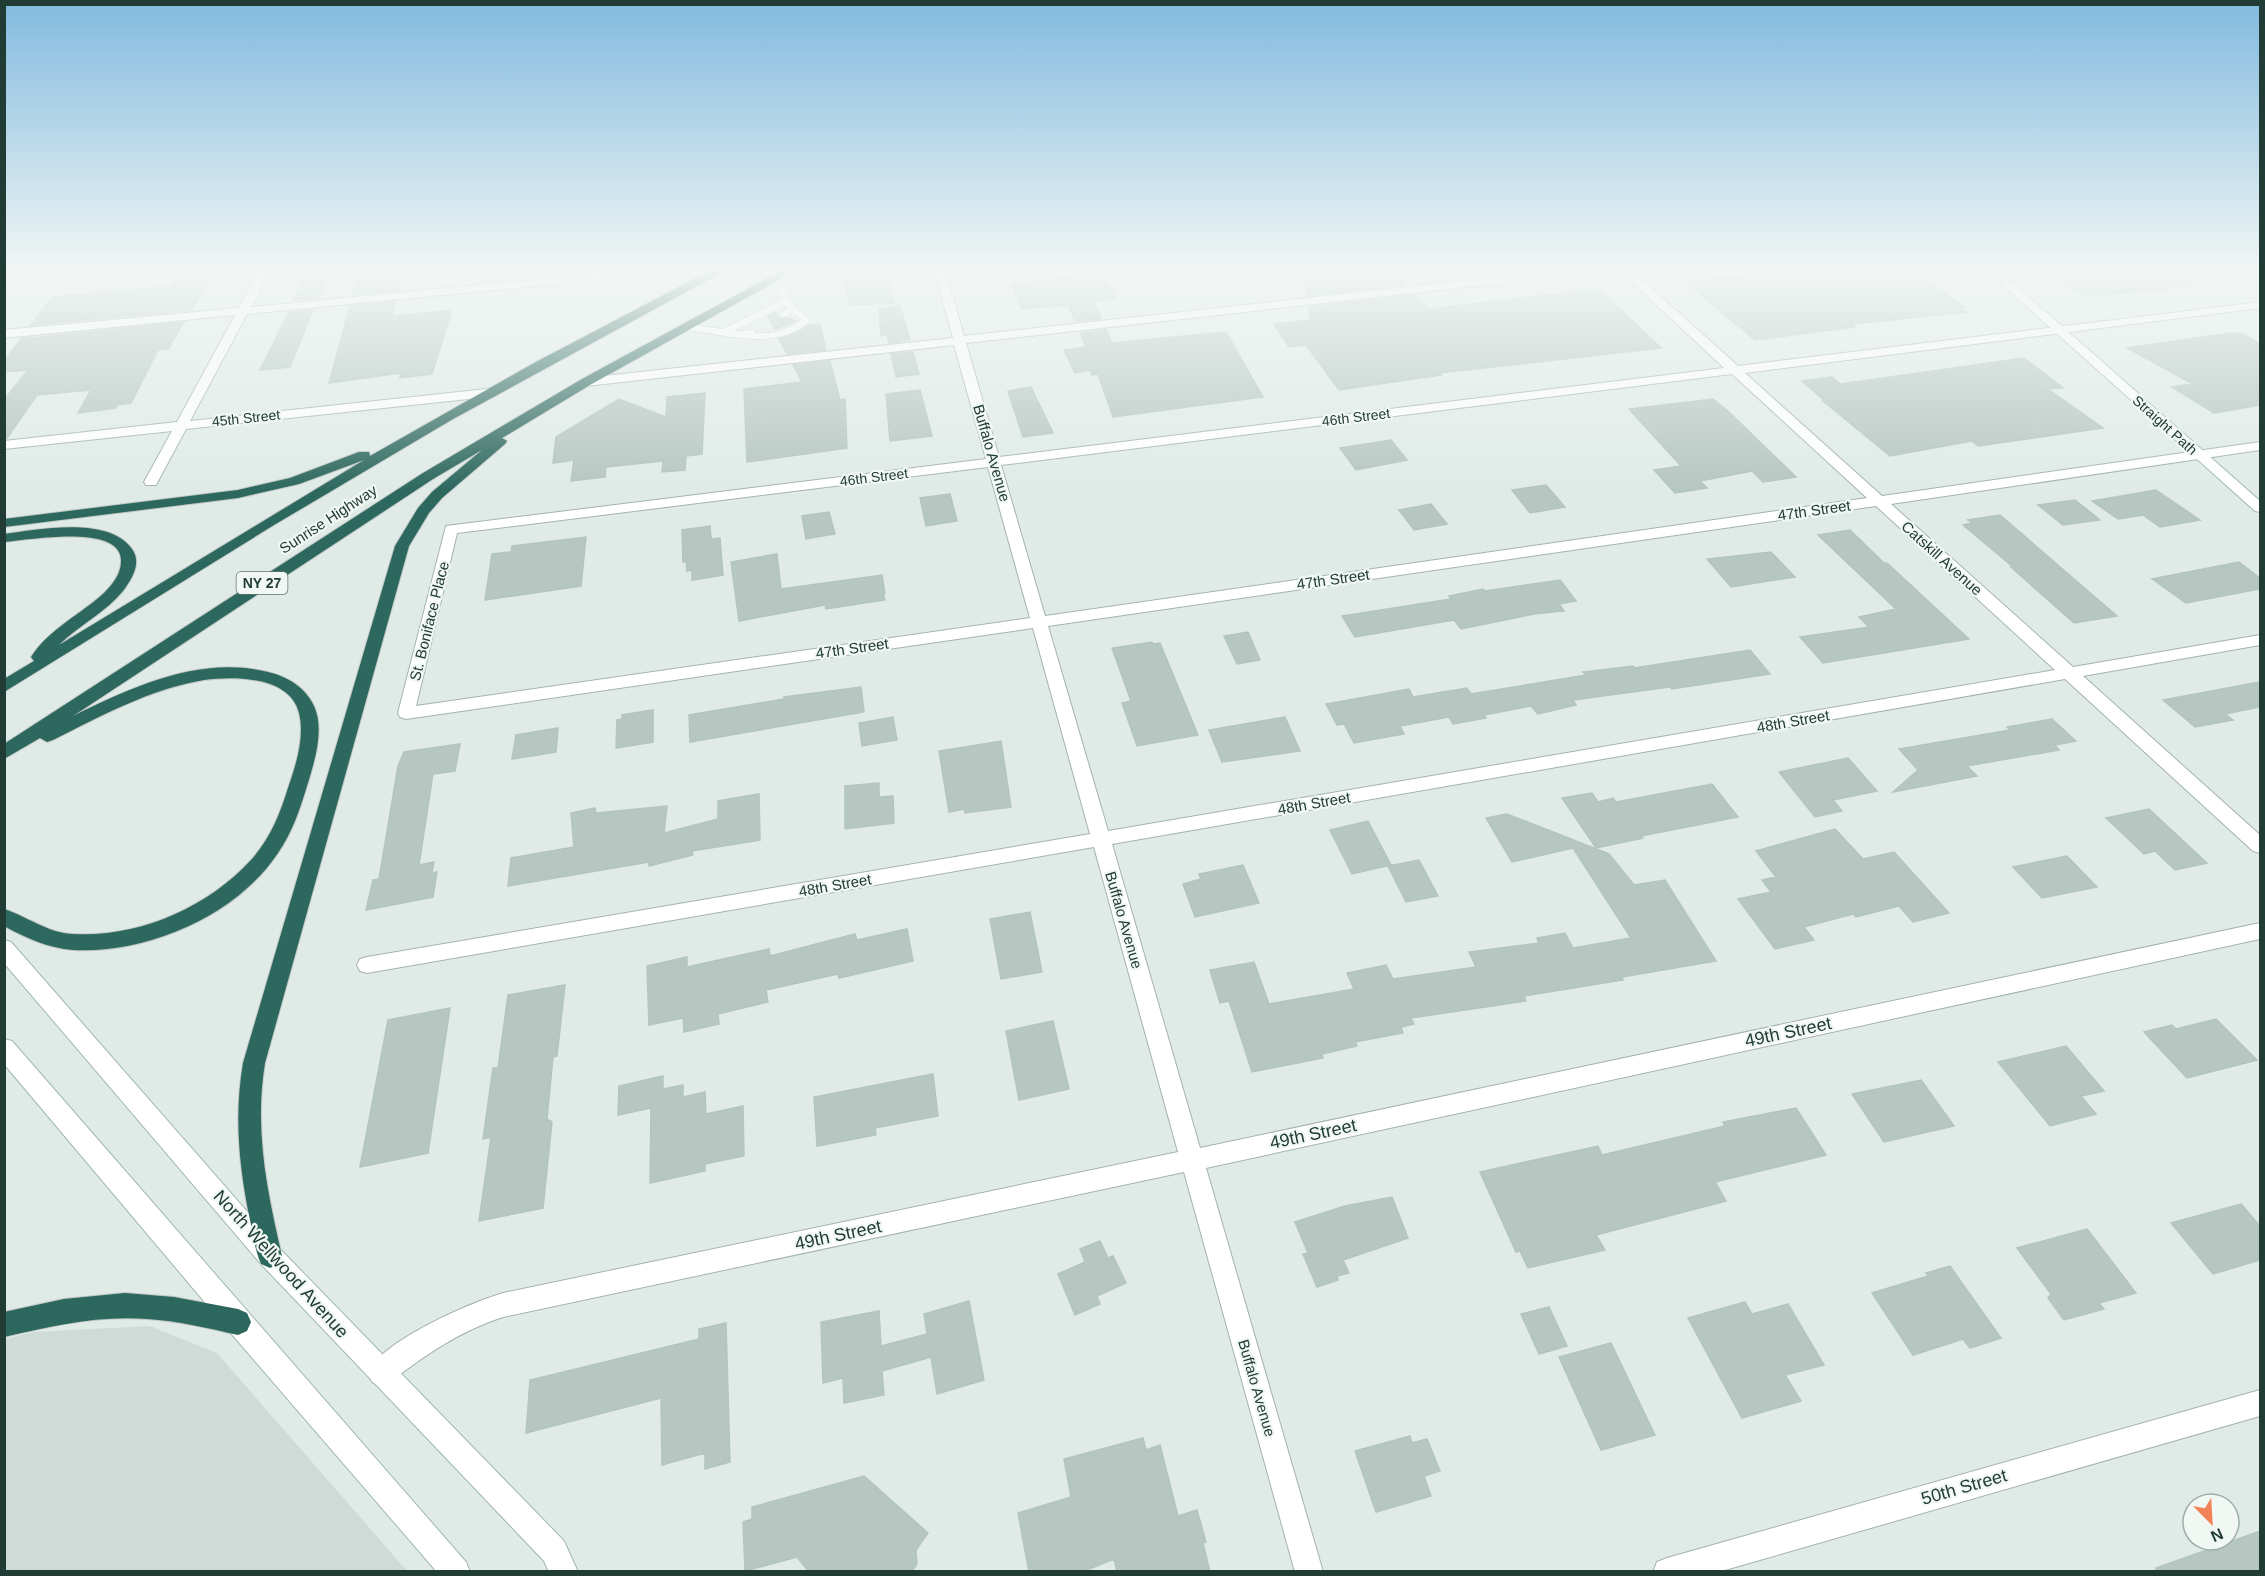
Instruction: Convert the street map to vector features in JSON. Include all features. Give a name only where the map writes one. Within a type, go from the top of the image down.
[{"type":"highway","points":[[4,523],[250,492],[309,476],[415,434],[581,343]]},
{"type":"highway","name":"NY 27","points":[[523,419],[658,343]]},
{"type":"highway","points":[[270,1256],[249,1148],[248,1117],[251,1078],[398,556],[412,528],[430,503],[456,478],[480,461],[523,419]]},
{"type":"highway","name":"Sunrise Highway","points":[[4,754],[376,509],[523,419]]},
{"type":"highway","name":"Sunrise Highway","points":[[4,687],[415,434]]},
{"type":"highway","points":[[4,538],[61,532],[95,534],[113,539],[124,546],[130,560],[126,574],[107,598],[67,628],[19,678]]},
{"type":"highway","points":[[4,754],[139,693],[182,679],[210,675],[247,674],[280,682],[299,694],[310,719],[304,765],[279,836],[250,874],[220,898],[168,925],[110,940],[83,942],[56,939],[43,936],[4,917]]},
{"type":"highway","points":[[4,1325],[74,1310],[122,1306],[165,1308],[238,1322]]},
{"type":"street","points":[[151,482],[226,343]]},
{"type":"street","points":[[586,382],[937,343]]},
{"type":"street","name":"Buffalo Avenue","points":[[961,343],[1309,1572]]},
{"type":"street","name":"Catskill Avenue","points":[[1704,343],[2260,846]]},
{"type":"street","name":"46th Street","points":[[451,529],[1957,343]]},
{"type":"street","name":"Straight Path","points":[[2073,343],[2260,508]]},
{"type":"street","name":"45th Street","points":[[4,445],[487,393]]},
{"type":"street","name":"47th Street","points":[[406,712],[2260,446]]},
{"type":"street","name":"St. Boniface Place","points":[[406,712],[451,529]]},
{"type":"street","name":"48th Street","points":[[367,965],[2260,640]]},
{"type":"street","name":"49th Street","points":[[381,1373],[444,1328],[462,1318],[492,1308],[2260,931]]},
{"type":"street","name":"North Wellwood Avenue","points":[[4,948],[270,1256],[554,1551],[564,1572]]},
{"type":"street","points":[[4,1047],[238,1322],[456,1572]]},
{"type":"street","name":"50th Street","points":[[1667,1572],[2260,1403]]},
{"type":"shaded area","points":[[150,1326],[217,1353],[407,1571],[5,1571],[5,1339],[34,1332]]},
{"type":"building","points":[[18,343],[172,343],[168,349],[158,350],[131,403],[117,405],[116,408],[78,413],[91,390],[37,395],[7,438],[4,439],[4,400],[28,370],[4,372],[4,361]]},
{"type":"building","points":[[274,343],[300,343],[290,367],[260,370]]},
{"type":"building","points":[[340,343],[442,343],[432,374],[400,378],[401,373],[329,383]]},
{"type":"building","points":[[781,343],[824,343],[826,350],[787,354]]},
{"type":"building","points":[[1084,343],[1232,343],[1263,397],[1113,417],[1098,374],[1092,375],[1090,370],[1075,373],[1064,350],[1086,347]]},
{"type":"building","points":[[1286,343],[1655,343],[1661,348],[1439,373],[1441,375],[1339,390],[1306,345],[1289,347]]},
{"type":"building","points":[[2165,343],[2258,343],[2260,344],[2260,405],[2214,413],[2172,387],[2193,384],[2127,348]]},
{"type":"building","points":[[913,352],[919,374],[896,377],[891,354]]},
{"type":"building","points":[[2024,358],[2063,388],[2048,389],[2103,428],[1978,446],[1972,441],[1890,456],[1802,381],[1832,377],[1840,384]]},
{"type":"building","points":[[830,361],[840,400],[845,399],[847,448],[747,462],[744,389],[802,382],[793,365]]},
{"type":"building","points":[[1031,387],[1053,433],[1023,437],[1008,391]]},
{"type":"building","points":[[920,390],[932,436],[890,441],[886,394]]},
{"type":"building","points":[[705,393],[702,454],[686,456],[685,470],[662,472],[663,461],[606,467],[605,477],[571,481],[574,460],[553,463],[556,437],[619,399],[666,417],[667,397]]},
{"type":"building","points":[[1713,399],[1796,477],[1763,482],[1752,471],[1700,481],[1707,488],[1675,493],[1654,470],[1681,466],[1629,409]]},
{"type":"building","points":[[1391,440],[1407,460],[1356,470],[1340,448]]},
{"type":"building","points":[[1546,485],[1565,507],[1530,513],[1512,490]]},
{"type":"building","points":[[2156,490],[2200,520],[2160,527],[2143,515],[2118,519],[2092,501]]},
{"type":"building","points":[[950,494],[957,521],[926,526],[920,498]]},
{"type":"building","points":[[2075,500],[2100,520],[2063,525],[2038,505]]},
{"type":"building","points":[[1431,504],[1447,524],[1414,530],[1399,510]]},
{"type":"building","points":[[829,512],[835,534],[806,539],[802,516]]},
{"type":"building","points":[[2000,515],[2117,616],[2074,623],[1963,525],[1972,523],[1968,520]]},
{"type":"building","points":[[710,526],[711,539],[720,538],[723,575],[692,580],[692,570],[687,571],[686,561],[683,562],[682,530]]},
{"type":"building","points":[[1850,530],[1969,639],[1823,663],[1800,637],[1869,627],[1859,617],[1896,609],[1818,535]]},
{"type":"building","points":[[586,537],[581,586],[485,600],[492,554],[511,552],[512,546]]},
{"type":"building","points":[[1771,552],[1795,577],[1731,587],[1707,559]]},
{"type":"building","points":[[777,554],[781,589],[882,575],[885,600],[826,609],[825,605],[739,621],[731,562]]},
{"type":"building","points":[[2239,562],[2260,578],[2260,589],[2186,603],[2152,579]]},
{"type":"building","points":[[1560,580],[1576,601],[1559,604],[1564,611],[1534,614],[1461,629],[1454,620],[1355,637],[1342,616],[1451,599],[1449,596],[1483,589],[1485,591]]},
{"type":"building","points":[[1248,632],[1260,660],[1237,664],[1224,636]]},
{"type":"building","points":[[1152,642],[1153,644],[1160,643],[1198,735],[1137,746],[1122,703],[1131,701],[1112,648]]},
{"type":"building","points":[[1750,650],[1770,674],[1672,689],[1670,687],[1573,700],[1576,705],[1538,714],[1531,706],[1453,724],[1449,717],[1400,726],[1404,734],[1354,743],[1344,724],[1337,725],[1326,704],[1409,689],[1413,697],[1467,688],[1471,694],[1586,675],[1583,672],[1633,666],[1634,668]]},
{"type":"building","points":[[2260,682],[2260,707],[2225,714],[2233,720],[2195,727],[2163,700]]},
{"type":"building","points":[[861,687],[864,712],[690,742],[689,715],[784,699],[784,697]]},
{"type":"building","points":[[653,710],[653,742],[616,748],[617,720],[622,719],[622,715]]},
{"type":"building","points":[[893,717],[897,740],[862,746],[859,723]]},
{"type":"building","points":[[1285,717],[1300,751],[1222,762],[1209,730]]},
{"type":"building","points":[[2052,719],[2076,741],[2055,745],[2059,750],[1967,766],[1977,776],[1893,792],[1918,770],[1899,749],[2010,730],[2007,727]]},
{"type":"building","points":[[558,728],[556,752],[512,759],[516,735]]},
{"type":"building","points":[[1001,741],[1011,807],[965,813],[964,809],[949,812],[939,751]]},
{"type":"building","points":[[460,744],[455,771],[433,774],[419,865],[434,862],[432,873],[437,872],[433,897],[366,910],[373,880],[379,879],[398,766],[404,752]]},
{"type":"building","points":[[1848,758],[1877,791],[1833,800],[1842,811],[1815,817],[1779,772]]},
{"type":"building","points":[[879,783],[879,797],[893,796],[894,823],[845,829],[845,786]]},
{"type":"building","points":[[1712,784],[1738,817],[1641,836],[1643,838],[1596,848],[1562,798],[1592,793],[1598,802],[1613,798],[1616,802]]},
{"type":"building","points":[[759,794],[760,840],[692,851],[693,855],[649,866],[649,862],[508,886],[511,858],[574,847],[571,813],[595,808],[596,813],[667,806],[664,833],[718,819],[718,801]]},
{"type":"building","points":[[2149,809],[2207,863],[2175,870],[2155,851],[2144,854],[2106,818]]},
{"type":"building","points":[[1507,814],[1609,854],[1634,885],[1665,880],[1716,961],[1622,977],[1623,980],[1524,996],[1526,1001],[1411,1018],[1414,1024],[1401,1027],[1403,1033],[1355,1042],[1357,1046],[1322,1054],[1323,1058],[1252,1072],[1229,1001],[1220,1003],[1210,970],[1254,962],[1269,1004],[1354,989],[1347,973],[1386,965],[1393,979],[1476,967],[1469,952],[1539,943],[1537,938],[1565,933],[1573,948],[1631,938],[1573,848],[1512,862],[1486,818]]},
{"type":"building","points":[[1368,821],[1391,865],[1352,874],[1330,830]]},
{"type":"building","points":[[1835,829],[1863,859],[1894,852],[1949,913],[1913,922],[1899,906],[1856,917],[1853,914],[1804,927],[1814,940],[1775,949],[1738,899],[1771,892],[1762,880],[1776,877],[1756,851]]},
{"type":"building","points":[[2067,856],[2097,887],[2042,898],[2013,867]]},
{"type":"building","points":[[1419,860],[1438,896],[1406,902],[1388,866]]},
{"type":"building","points":[[1243,865],[1259,903],[1195,917],[1183,884],[1201,879],[1199,874]]},
{"type":"building","points":[[1030,912],[1042,972],[1001,979],[990,919]]},
{"type":"building","points":[[907,929],[913,961],[839,978],[838,974],[766,990],[768,1002],[718,1014],[719,1024],[684,1032],[683,1018],[649,1025],[647,966],[687,957],[687,967],[769,949],[770,956],[855,934],[857,940]]},
{"type":"building","points":[[565,985],[557,1056],[553,1057],[547,1119],[552,1122],[543,1208],[479,1221],[491,1137],[483,1139],[493,1068],[498,1068],[508,995]]},
{"type":"building","points":[[450,1008],[428,1153],[360,1167],[388,1020]]},
{"type":"building","points":[[2216,1019],[2257,1060],[2187,1078],[2144,1032],[2172,1025],[2176,1029]]},
{"type":"building","points":[[1053,1021],[1069,1089],[1019,1100],[1006,1031]]},
{"type":"building","points":[[2066,1046],[2104,1091],[2081,1096],[2096,1114],[2050,1126],[1998,1062]]},
{"type":"building","points":[[933,1074],[938,1116],[875,1128],[876,1135],[817,1146],[814,1097]]},
{"type":"building","points":[[663,1076],[663,1089],[683,1085],[683,1097],[705,1092],[706,1114],[743,1106],[744,1156],[705,1164],[705,1171],[650,1183],[651,1108],[618,1115],[619,1086]]},
{"type":"building","points":[[1921,1080],[1954,1126],[1884,1142],[1852,1094]]},
{"type":"building","points":[[1796,1108],[1826,1155],[1715,1182],[1726,1201],[1596,1235],[1605,1250],[1528,1268],[1520,1251],[1516,1252],[1480,1172],[1598,1146],[1602,1155],[1725,1126],[1723,1122]]},
{"type":"building","points":[[1392,1197],[1408,1238],[1343,1260],[1349,1273],[1337,1276],[1338,1280],[1317,1287],[1303,1254],[1308,1253],[1295,1222],[1345,1206]]},
{"type":"building","points":[[2241,1204],[2260,1226],[2260,1260],[2213,1274],[2171,1223]]},
{"type":"building","points":[[2087,1229],[2136,1293],[2099,1303],[2104,1309],[2064,1320],[2048,1298],[2051,1294],[2017,1248]]},
{"type":"building","points":[[1100,1241],[1108,1258],[1113,1256],[1126,1283],[1097,1296],[1100,1304],[1075,1315],[1058,1274],[1085,1262],[1080,1249]]},
{"type":"building","points":[[1950,1266],[2001,1338],[1970,1348],[1963,1339],[1913,1355],[1872,1293],[1928,1276],[1926,1273]]},
{"type":"building","points":[[969,1301],[984,1380],[937,1394],[931,1357],[882,1371],[884,1395],[844,1403],[843,1378],[823,1383],[821,1322],[879,1311],[881,1346],[927,1334],[924,1314]]},
{"type":"building","points":[[1745,1302],[1752,1314],[1788,1304],[1824,1365],[1785,1375],[1801,1401],[1742,1418],[1688,1318]]},
{"type":"building","points":[[1549,1307],[1567,1346],[1539,1354],[1521,1314]]},
{"type":"building","points":[[726,1323],[730,1462],[705,1469],[705,1453],[662,1465],[661,1398],[526,1433],[530,1380],[699,1339],[699,1329]]},
{"type":"building","points":[[1611,1343],[1655,1435],[1601,1450],[1559,1357]]},
{"type":"building","points":[[1410,1436],[1412,1443],[1427,1439],[1440,1471],[1424,1476],[1431,1496],[1376,1512],[1355,1451]]},
{"type":"building","points":[[1143,1438],[1146,1450],[1160,1445],[1178,1516],[1197,1510],[1206,1542],[1203,1543],[1210,1572],[1117,1572],[1114,1559],[1082,1572],[1029,1572],[1018,1513],[1071,1497],[1064,1459]]},
{"type":"building","points":[[864,1476],[928,1533],[916,1550],[917,1564],[911,1572],[809,1572],[797,1557],[745,1571],[743,1522],[752,1519],[752,1507]]},
{"type":"building","points":[[2260,1531],[2260,1572],[2156,1572],[2156,1568],[2201,1552],[2241,1552],[2241,1538]]}]
